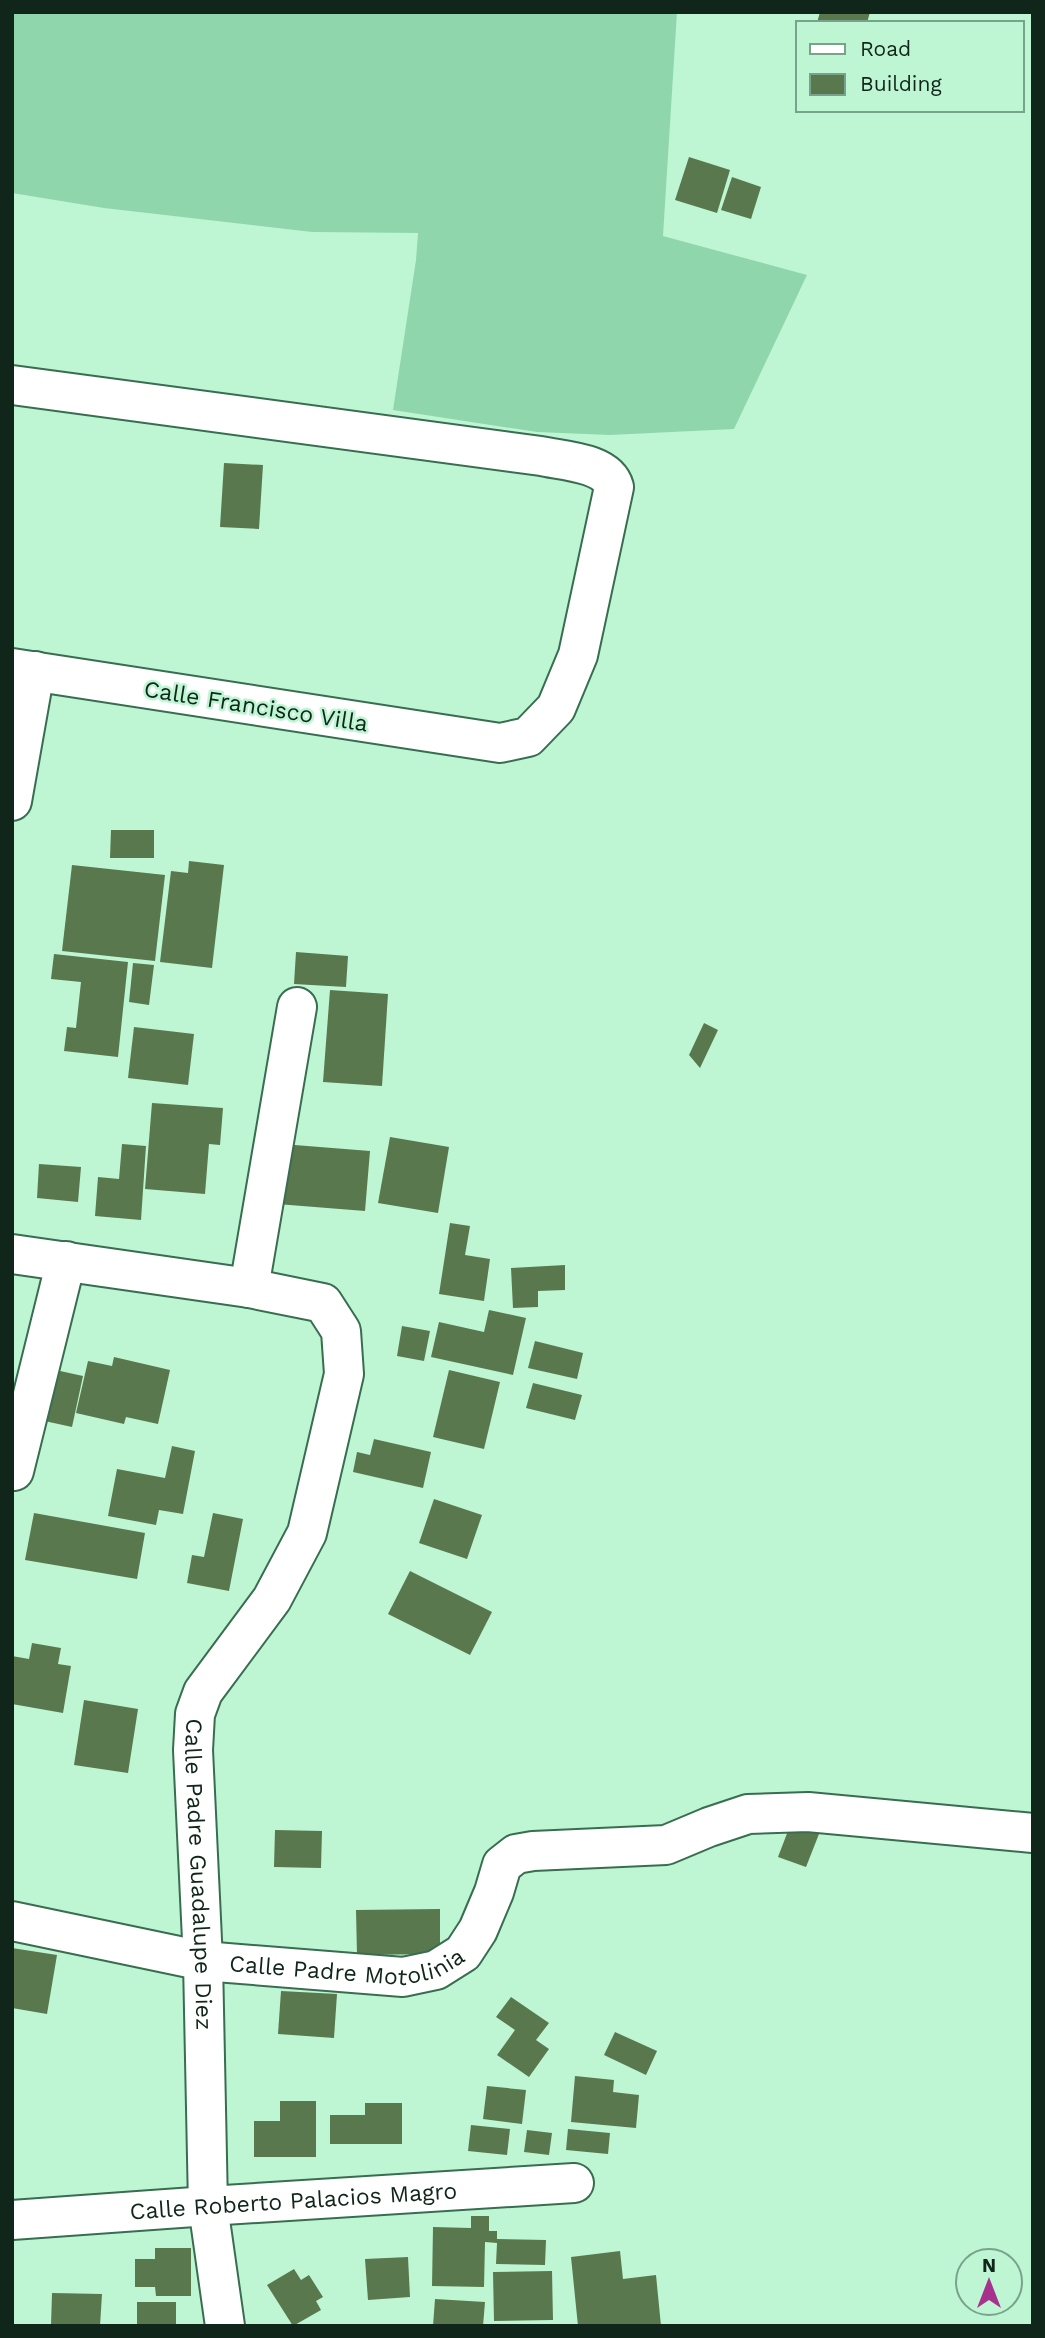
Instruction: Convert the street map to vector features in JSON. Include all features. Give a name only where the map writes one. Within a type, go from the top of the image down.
[{"type":"street","name":"Calle Francisco Villa","points":[[12,385],[541,456],[600,469],[612,477],[614,487],[578,654],[555,708],[528,737],[500,743],[23,670]]},
{"type":"street","points":[[12,801],[23,670]]},
{"type":"street","points":[[249,1288],[298,1007]]},
{"type":"street","name":"Calle Padre Guadalupe Diez","points":[[12,1254],[249,1288],[323,1303],[341,1331],[344,1374],[307,1533],[272,1599],[203,1692],[195,1714],[192,1750],[203,1961],[208,2206],[225,2326]]},
{"type":"street","points":[[14,1471],[66,1261]]},
{"type":"street","name":"Calle Padre Motolinia","points":[[12,1921],[203,1961],[403,1976],[436,1970],[463,1953],[478,1930],[502,1865],[516,1854],[666,1845],[748,1814],[808,1812],[1033,1833]]},
{"type":"street","name":"Calle Roberto Palacios Magro","points":[[12,2220],[574,2183]]},
{"type":"green space","points":[[12,12],[677,12],[663,236],[807,275],[734,429],[610,435],[537,432],[393,410],[418,233],[312,232],[104,208],[12,193]]},
{"type":"building","points":[[820,12],[870,12],[868,21],[818,21]]},
{"type":"building","points":[[689,157],[730,170],[717,213],[675,200]]},
{"type":"building","points":[[732,177],[761,187],[751,219],[721,210]]},
{"type":"building","points":[[224,463],[263,465],[259,529],[220,527]]},
{"type":"building","points":[[111,830],[154,830],[154,858],[110,858]]},
{"type":"building","points":[[189,861],[224,865],[212,968],[160,962],[171,871],[188,873]]},
{"type":"building","points":[[72,865],[165,875],[155,961],[62,951]]},
{"type":"building","points":[[296,952],[348,956],[346,987],[294,984]]},
{"type":"building","points":[[54,954],[128,962],[118,1057],[64,1051],[67,1027],[76,1028],[81,982],[51,979]]},
{"type":"building","points":[[133,963],[154,965],[149,1005],[129,1002]]},
{"type":"building","points":[[330,990],[388,994],[382,1086],[323,1082]]},
{"type":"building","points":[[704,1023],[718,1030],[700,1068],[689,1055]]},
{"type":"building","points":[[134,1027],[194,1034],[188,1085],[128,1078]]},
{"type":"building","points":[[152,1103],[223,1108],[220,1145],[209,1144],[205,1194],[145,1189]]},
{"type":"building","points":[[390,1137],[449,1147],[438,1213],[378,1203]]},
{"type":"building","points":[[122,1144],[146,1146],[141,1220],[95,1216],[98,1177],[119,1179]]},
{"type":"building","points":[[282,1144],[370,1151],[365,1211],[277,1204]]},
{"type":"building","points":[[39,1164],[81,1167],[78,1202],[37,1198]]},
{"type":"building","points":[[450,1223],[470,1226],[465,1255],[490,1259],[484,1301],[439,1294]]},
{"type":"building","points":[[565,1265],[565,1290],[538,1291],[538,1307],[513,1308],[511,1268]]},
{"type":"building","points":[[489,1310],[526,1318],[513,1375],[431,1357],[439,1322],[484,1332]]},
{"type":"building","points":[[402,1326],[430,1331],[424,1361],[397,1356]]},
{"type":"building","points":[[535,1341],[583,1353],[577,1379],[528,1368]]},
{"type":"building","points":[[114,1357],[170,1370],[158,1424],[126,1417],[124,1424],[76,1413],[88,1361],[112,1366]]},
{"type":"building","points":[[51,1369],[83,1376],[72,1427],[40,1420]]},
{"type":"building","points":[[449,1370],[500,1382],[484,1449],[433,1437]]},
{"type":"building","points":[[533,1383],[582,1395],[575,1420],[526,1408]]},
{"type":"building","points":[[374,1439],[431,1452],[423,1488],[353,1472],[357,1452],[370,1455]]},
{"type":"building","points":[[172,1446],[195,1451],[183,1514],[159,1510],[156,1525],[108,1516],[117,1469],[165,1478]]},
{"type":"building","points":[[434,1499],[482,1515],[467,1559],[419,1543]]},
{"type":"building","points":[[34,1513],[145,1533],[137,1579],[25,1560]]},
{"type":"building","points":[[213,1513],[243,1519],[229,1591],[187,1583],[192,1555],[204,1557]]},
{"type":"building","points":[[410,1571],[492,1612],[470,1655],[388,1614]]},
{"type":"building","points":[[32,1643],[61,1648],[58,1664],[71,1666],[63,1713],[12,1704],[12,1656],[29,1659]]},
{"type":"building","points":[[84,1700],[138,1709],[128,1773],[74,1765]]},
{"type":"building","points":[[791,1823],[819,1834],[806,1867],[778,1857]]},
{"type":"building","points":[[275,1830],[322,1831],[321,1868],[274,1867]]},
{"type":"building","points":[[440,1909],[440,1954],[357,1955],[356,1910]]},
{"type":"building","points":[[12,1948],[57,1955],[47,2014],[12,2008]]},
{"type":"building","points":[[281,1991],[337,1994],[334,2038],[278,2034]]},
{"type":"building","points":[[511,1997],[549,2023],[536,2040],[549,2049],[529,2077],[497,2055],[515,2030],[496,2017]]},
{"type":"building","points":[[615,2032],[657,2051],[646,2075],[604,2055]]},
{"type":"building","points":[[575,2076],[614,2080],[613,2092],[639,2095],[636,2128],[571,2122]]},
{"type":"building","points":[[487,2086],[526,2090],[522,2124],[483,2119]]},
{"type":"building","points":[[280,2101],[316,2101],[316,2157],[254,2157],[254,2121],[280,2121]]},
{"type":"building","points":[[365,2103],[402,2103],[402,2144],[330,2144],[330,2115],[365,2115]]},
{"type":"building","points":[[471,2125],[510,2129],[507,2155],[468,2151]]},
{"type":"building","points":[[568,2129],[610,2133],[608,2154],[566,2150]]},
{"type":"building","points":[[527,2130],[552,2133],[549,2155],[524,2152]]},
{"type":"building","points":[[471,2216],[489,2216],[489,2231],[497,2231],[497,2239],[546,2240],[545,2265],[496,2264],[497,2243],[485,2242],[484,2287],[432,2286],[433,2227],[471,2228]]},
{"type":"building","points":[[155,2248],[191,2248],[191,2296],[156,2296],[155,2287],[135,2287],[135,2259],[155,2259]]},
{"type":"building","points":[[620,2251],[623,2279],[656,2275],[661,2326],[578,2326],[571,2257]]},
{"type":"building","points":[[408,2257],[410,2297],[368,2300],[365,2259]]},
{"type":"building","points":[[294,2269],[301,2280],[309,2275],[323,2297],[316,2301],[321,2310],[293,2326],[267,2285]]},
{"type":"building","points":[[552,2271],[553,2320],[494,2321],[493,2272]]},
{"type":"building","points":[[52,2293],[102,2294],[100,2326],[51,2326]]},
{"type":"building","points":[[435,2299],[485,2302],[483,2326],[433,2326]]},
{"type":"building","points":[[137,2302],[176,2302],[176,2326],[137,2326]]}]
